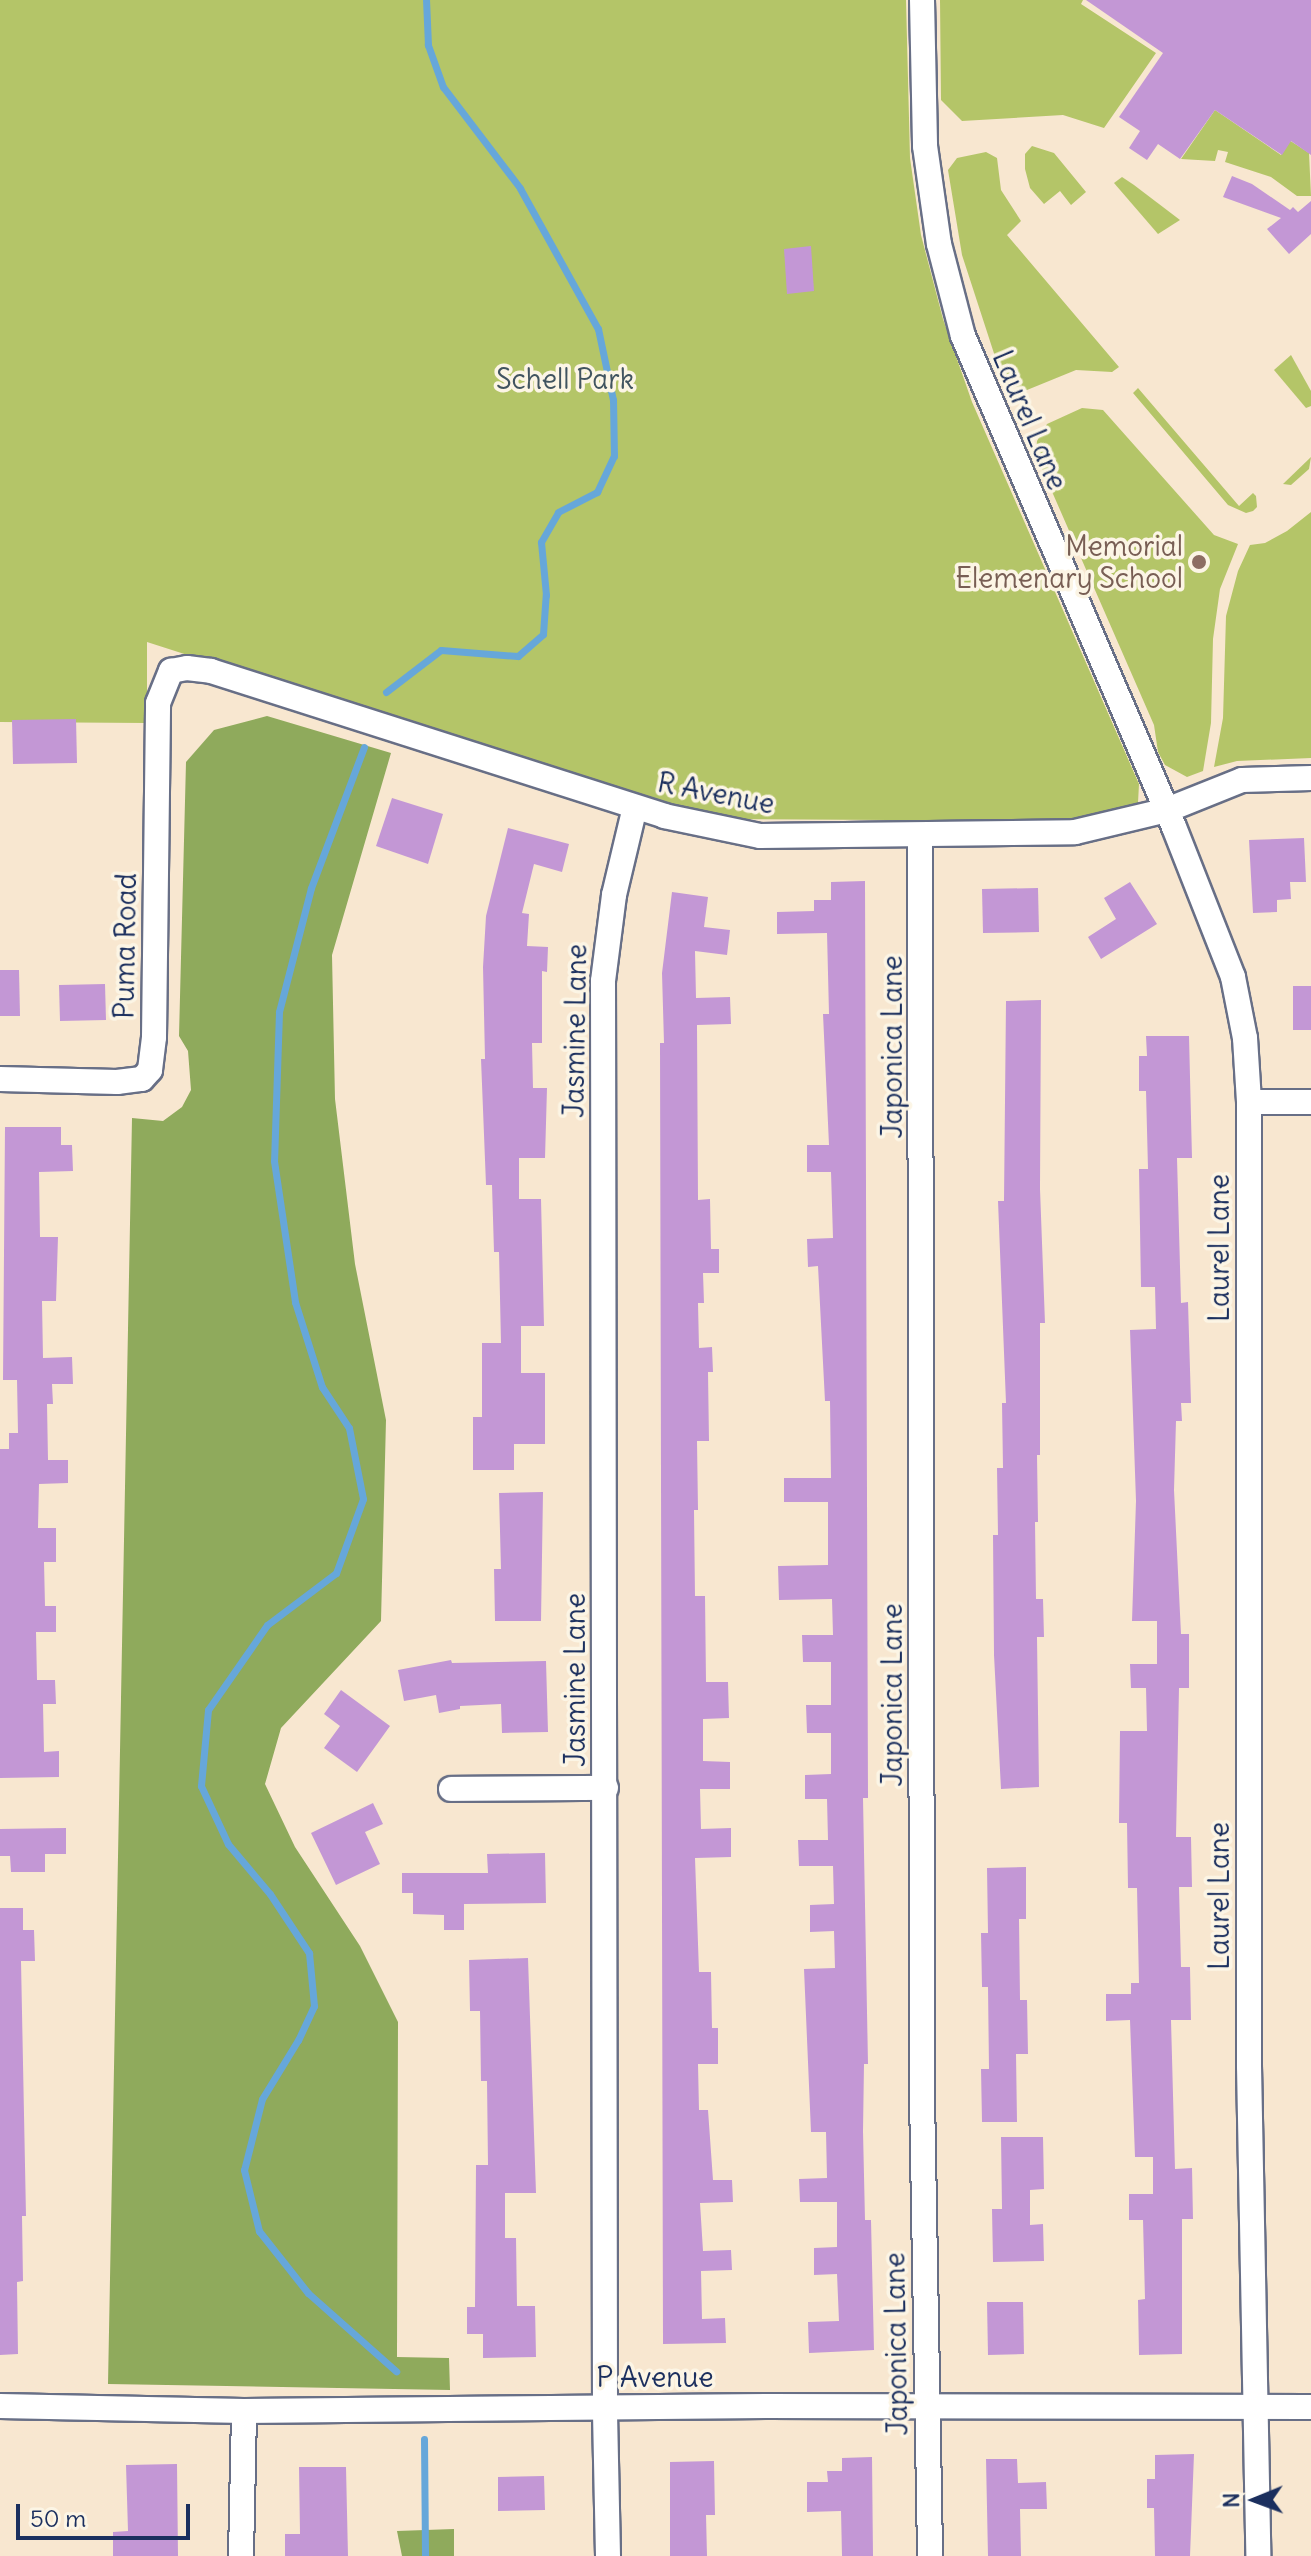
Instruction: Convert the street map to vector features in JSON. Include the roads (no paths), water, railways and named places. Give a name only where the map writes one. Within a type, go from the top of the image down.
[{"type":"street","name":"Laurel Lane","points":[[922,0],[925,146],[937,233],[954,307],[979,381],[1167,810],[1233,977],[1245,1038],[1249,1102],[1249,2066],[1258,2556]]},
{"type":"street","name":"R Avenue","points":[[171,671],[187,668],[211,671],[635,807],[760,836],[1075,832],[1167,810],[1242,780],[1311,778]]},
{"type":"street","name":"Puma Road","points":[[0,1079],[117,1082],[142,1079],[150,1070],[154,1037],[158,703],[171,671]]},
{"type":"street","name":"Jasmine Lane","points":[[608,2556],[605,2407],[603,981],[614,895],[635,807]]},
{"type":"street","name":"Japonica Lane","points":[[920,835],[922,2094],[930,2556]]},
{"type":"street","points":[[1249,1102],[1311,1102]]},
{"type":"street","points":[[451,1789],[606,1788]]},
{"type":"street","name":"P Avenue","points":[[0,2406],[244,2411],[605,2407],[1311,2407]]},
{"type":"street","points":[[241,2556],[244,2411]]},
{"type":"waterway","points":[[386,692],[441,650],[518,656],[543,634],[546,595],[541,542],[558,512],[597,492],[614,456],[613,400],[598,329],[520,188],[443,87],[428,45],[426,0]]},
{"type":"waterway","points":[[364,747],[311,888],[279,1012],[274,1161],[295,1302],[322,1387],[349,1428],[363,1499],[336,1573],[267,1625],[208,1710],[201,1786],[228,1844],[270,1894],[309,1953],[314,2006],[298,2040],[262,2099],[244,2170],[259,2231],[308,2293],[396,2371]]},
{"type":"waterway","points":[[424,2439],[425,2556]]},
{"type":"place","name":"Memorial Elemenary School","points":[[1199,562]]},
{"type":"park label","name":"Schell Park","points":[[565,379]]}]
